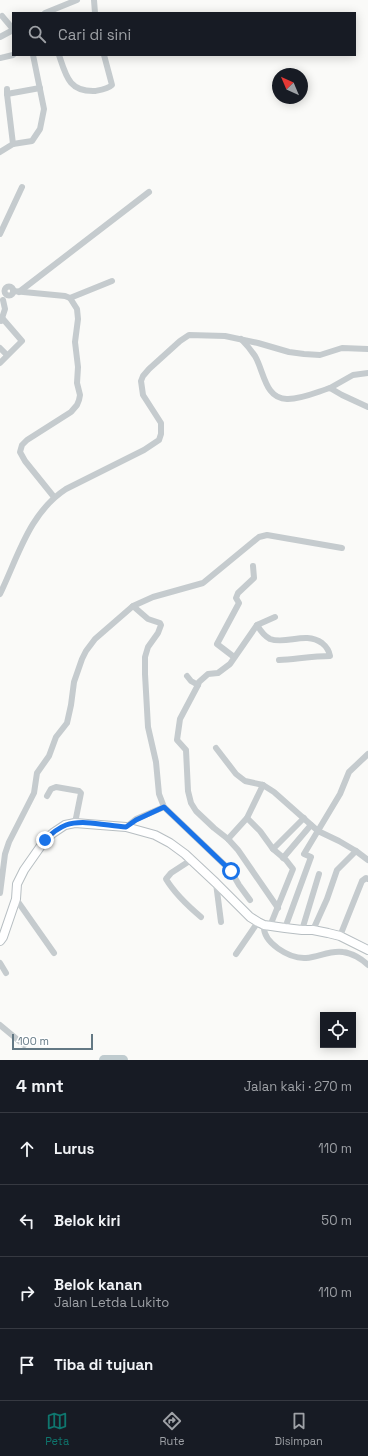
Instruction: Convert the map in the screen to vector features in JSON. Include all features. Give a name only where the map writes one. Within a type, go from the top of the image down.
[{"type":"street","points":[[47,12],[77,0]]},
{"type":"street","points":[[94,0],[95,12]]},
{"type":"street","points":[[2,16],[12,28]]},
{"type":"street","points":[[0,37],[12,30]]},
{"type":"street","points":[[0,58],[12,55]]},
{"type":"street","points":[[0,152],[13,144],[32,141],[40,129],[44,108],[33,56]]},
{"type":"street","points":[[59,56],[71,84],[78,89],[89,91],[110,87],[112,85],[104,56]]},
{"type":"street","points":[[13,144],[7,92],[40,88]]},
{"type":"street","points":[[0,232],[22,187]]},
{"type":"street","points":[[4,297],[12,294],[149,192]]},
{"type":"street","points":[[16,291],[50,294],[70,298],[112,281]]},
{"type":"street","points":[[0,284],[4,297],[4,309],[1,321],[22,341],[0,363]]},
{"type":"street","points":[[54,497],[24,461],[20,452],[22,445],[27,440],[71,412],[79,400],[80,395],[77,383],[78,367],[75,342],[78,319],[77,309],[70,298]]},
{"type":"street","points":[[0,594],[29,530],[43,509],[54,497],[66,489],[144,450],[159,440],[161,434],[161,423],[143,395],[141,381],[149,369],[180,341],[189,335],[224,336],[241,339],[288,352],[304,354],[320,355],[342,348],[368,349]]},
{"type":"street","points":[[241,339],[255,356],[268,387],[278,397],[289,399],[302,397],[330,388],[353,376],[368,373]]},
{"type":"street","points":[[0,348],[7,355]]},
{"type":"street","points":[[330,388],[368,407]]},
{"type":"street","points":[[0,893],[5,854],[9,842],[34,793],[37,773],[49,756],[56,737],[67,723],[76,671],[86,651],[95,639],[133,606],[153,597],[203,583],[259,537],[267,535],[342,548]]},
{"type":"street","points":[[234,657],[217,644],[239,603],[236,598],[238,592],[254,578],[253,566]]},
{"type":"street","points":[[133,606],[148,619],[160,623],[161,625],[158,633],[148,647],[145,674],[148,727],[156,762],[159,794],[164,807],[231,871],[250,900]]},
{"type":"street","points":[[275,618],[257,625],[230,664],[223,670],[218,673],[208,674],[199,682],[180,719],[177,740],[186,750],[188,790],[191,803],[202,817],[238,850],[278,908]]},
{"type":"street","points":[[257,625],[268,638],[285,640],[307,637],[314,639],[325,646],[330,656],[311,656],[279,660]]},
{"type":"street","points":[[187,676],[191,681],[198,685]]},
{"type":"street","points":[[216,748],[236,774],[245,781],[263,785],[274,792],[318,831],[339,841],[368,860]]},
{"type":"street","points":[[284,928],[310,856],[304,854],[340,794],[349,772],[368,754]]},
{"type":"street","points":[[228,840],[247,818],[263,785]]},
{"type":"street","points":[[47,796],[51,789],[56,787],[79,791],[81,793],[75,823]]},
{"type":"street","points":[[126,827],[136,820],[164,807]]},
{"type":"street","points":[[236,954],[278,908],[293,869],[247,818]]},
{"type":"street","points":[[273,848],[304,818]]},
{"type":"street","points":[[0,941],[3,937],[16,899],[17,884],[24,870],[45,840],[65,825],[75,823],[126,827],[155,835],[170,843],[191,860],[250,917],[264,924],[284,928],[313,930],[340,936],[368,950]]},
{"type":"street","points":[[283,858],[311,825]]},
{"type":"street","points":[[313,930],[327,899],[337,870],[356,851]]},
{"type":"street","points":[[191,860],[171,873],[166,879],[170,886],[201,917]]},
{"type":"street","points":[[302,930],[319,874]]},
{"type":"street","points":[[340,936],[362,881],[366,878],[368,879]]},
{"type":"street","points":[[216,883],[221,922]]},
{"type":"street","points":[[16,899],[54,953]]},
{"type":"street","points":[[264,924],[266,936],[275,947],[297,957],[306,958],[329,952],[344,952],[362,959],[368,965]]},
{"type":"street","points":[[0,963],[6,973]]},
{"type":"street","points":[[0,1025],[24,1045]]},
{"type":"waterway","points":[[104,1060],[123,1060]]},
{"type":"route","points":[[45,840],[65,825],[75,823],[126,827],[136,820],[164,807],[191,831],[231,871]]}]
